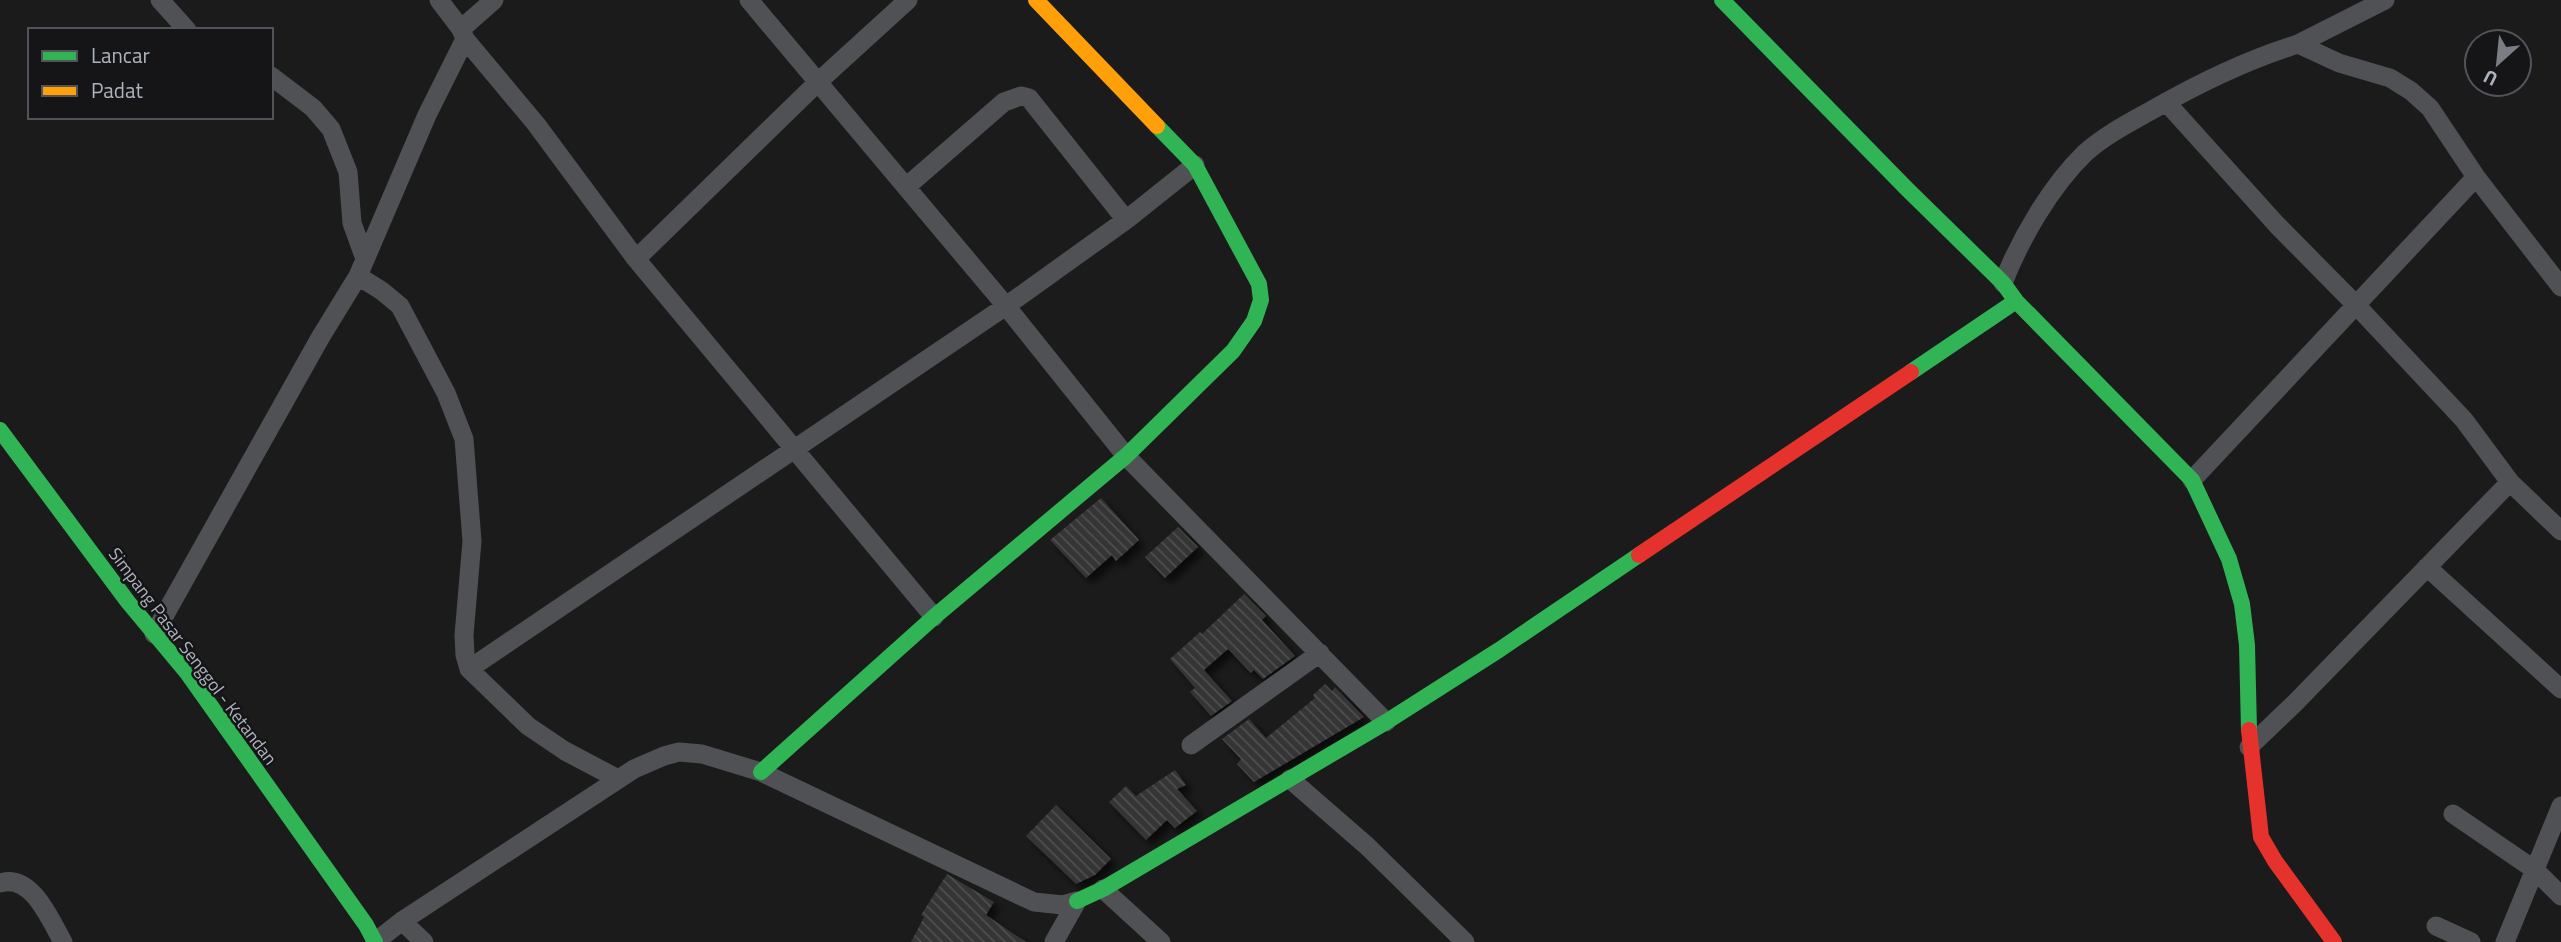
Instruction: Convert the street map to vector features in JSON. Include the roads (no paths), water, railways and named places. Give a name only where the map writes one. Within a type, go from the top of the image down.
[{"type":"street","points":[[160,0],[185,28]]},
{"type":"street","points":[[439,0],[536,124],[636,259],[934,617]]},
{"type":"street","points":[[154,634],[361,267],[463,34],[494,0]]},
{"type":"street","points":[[749,0],[1006,306],[1126,456],[1386,722]]},
{"type":"street","points":[[636,259],[818,82],[908,0]]},
{"type":"street","points":[[761,772],[934,617],[1126,456],[1233,351],[1254,321],[1261,300],[1259,284],[1195,165],[1036,0]]},
{"type":"street","points":[[1722,0],[2192,480],[2229,559],[2242,604],[2248,669],[2249,747],[2261,837],[2275,861],[2334,942]]},
{"type":"street","points":[[2003,284],[2027,233],[2064,179],[2083,155],[2104,137],[2225,71],[2298,44],[2385,0]]},
{"type":"street","points":[[2298,44],[2339,63],[2390,78],[2411,91],[2430,108],[2476,177],[2561,287]]},
{"type":"street","points":[[273,78],[313,108],[331,129],[348,172],[352,223],[361,267],[382,291],[400,306],[446,393],[464,439],[472,541],[464,635],[469,669],[528,726],[565,751],[618,779]]},
{"type":"street","points":[[906,187],[1004,103],[1021,96],[1029,98],[1126,220]]},
{"type":"street","points":[[2166,102],[2277,225],[2465,420],[2511,482],[2561,531]]},
{"type":"street","points":[[469,669],[1006,306],[1126,220],[1195,165]]},
{"type":"street","points":[[2192,480],[2476,177]]},
{"type":"street","points":[[375,942],[402,921],[618,779],[644,764],[679,752],[702,754],[761,772],[1034,902],[1063,905],[1077,901],[1102,889],[1386,722],[1499,650],[2016,301]]},
{"type":"street","name":"Simpang Pasar Senggol - Ketandan","points":[[0,430],[154,634],[188,674],[366,925],[375,942]]},
{"type":"street","points":[[2249,747],[2511,482]]},
{"type":"street","points":[[2427,567],[2561,689]]},
{"type":"street","points":[[1191,745],[1320,653]]},
{"type":"street","points":[[1290,779],[1367,846],[1465,942]]},
{"type":"street","points":[[2505,942],[2561,806]]},
{"type":"street","points":[[2453,814],[2535,870],[2561,896]]},
{"type":"street","points":[[0,883],[13,880],[26,887],[35,896],[63,942]]},
{"type":"street","points":[[1102,889],[1161,942]]},
{"type":"street","points":[[1054,942],[1077,901]]},
{"type":"street","points":[[402,921],[424,942]]},
{"type":"street","points":[[2436,926],[2471,942]]}]
